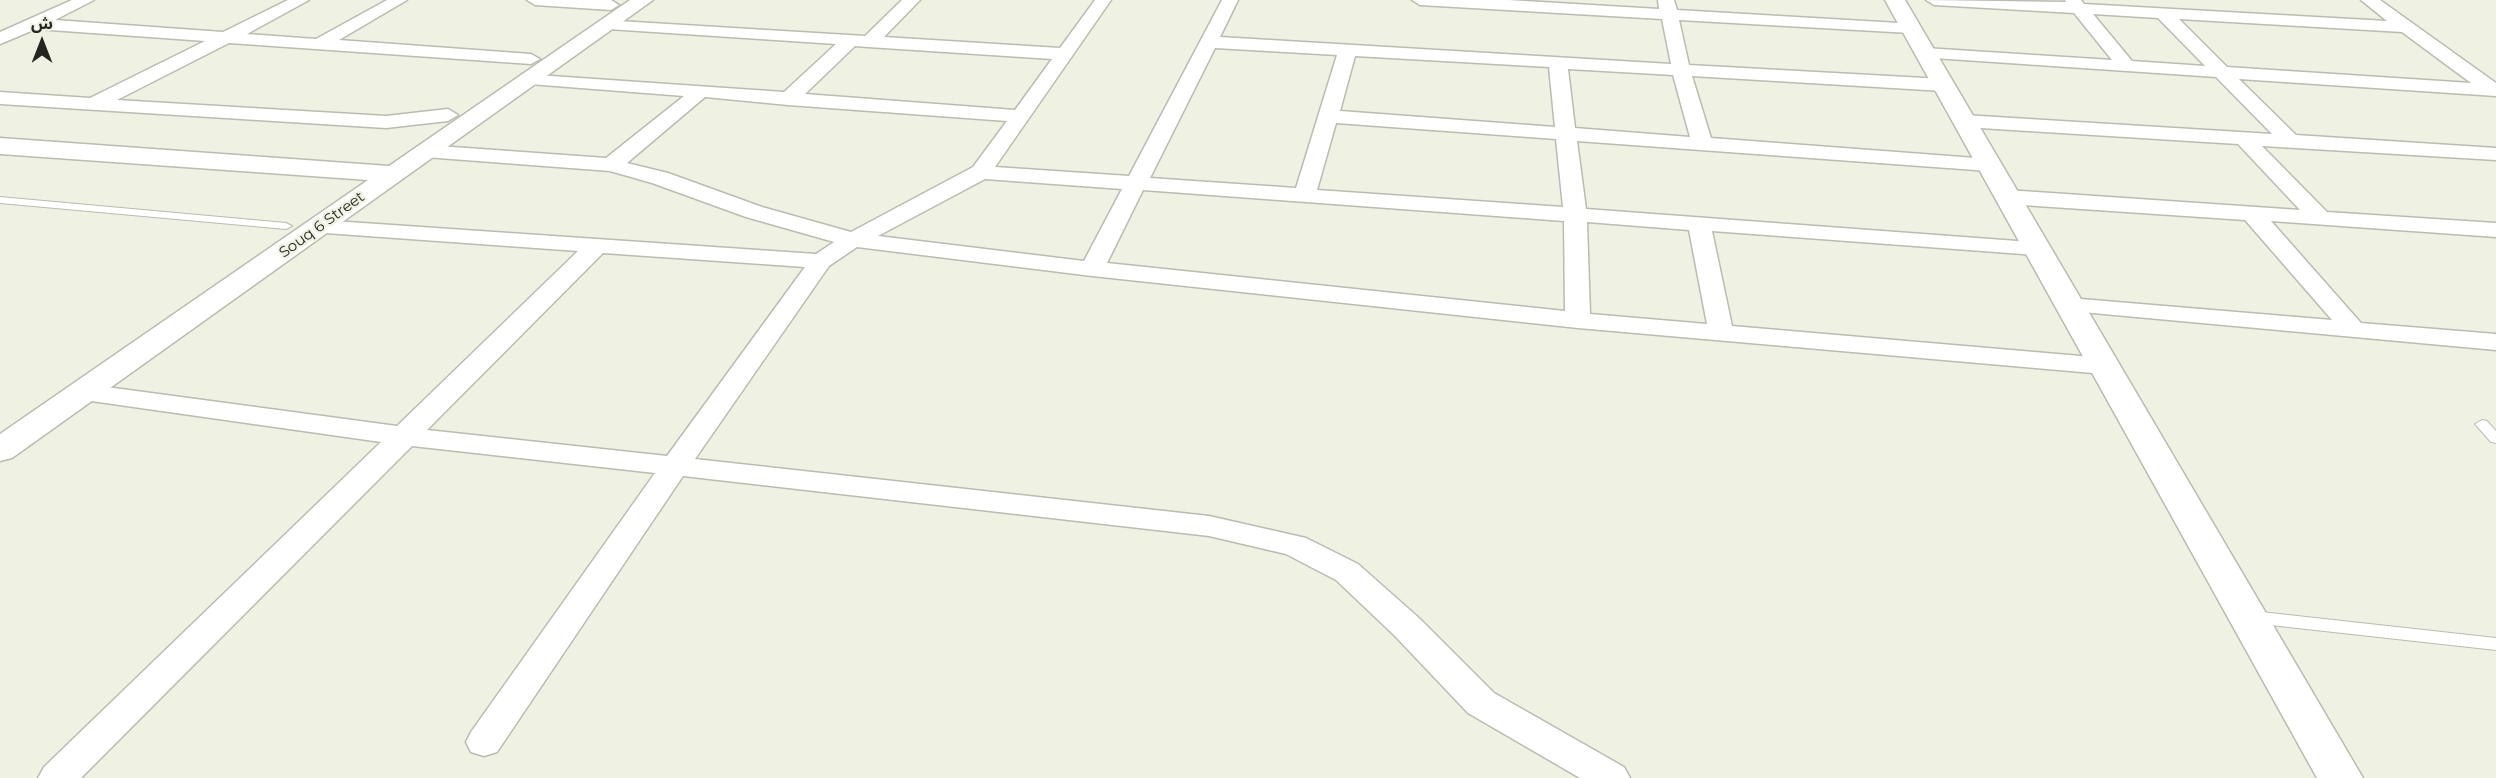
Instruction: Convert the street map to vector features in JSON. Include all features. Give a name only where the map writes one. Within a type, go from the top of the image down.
[{"type":"street","points":[[0,39],[86,0]]},
{"type":"street","points":[[93,104],[301,0]]},
{"type":"street","points":[[319,44],[399,0]]},
{"type":"street","points":[[535,0],[859,41],[1065,54]]},
{"type":"street","name":"Souq 6 Street","points":[[0,450],[394,174],[530,69],[613,10],[643,0]]},
{"type":"street","points":[[788,99],[912,0]]},
{"type":"street","points":[[484,742],[675,466],[821,261],[854,240],[981,172],[1103,0]]},
{"type":"street","points":[[1092,269],[1230,0]]},
{"type":"street","points":[[1420,0],[1667,7],[1918,41],[2126,65],[2495,90]]},
{"type":"street","points":[[1894,0],[2340,778]]},
{"type":"street","points":[[1934,0],[2075,4],[2163,13],[2406,27]]},
{"type":"street","points":[[2369,0],[2495,90]]},
{"type":"street","points":[[2075,4],[2126,65]]},
{"type":"street","points":[[1667,7],[1681,69],[1702,143]]},
{"type":"street","points":[[2163,13],[2291,142]]},
{"type":"street","points":[[34,24],[319,44],[700,92],[1021,116]]},
{"type":"street","points":[[1209,42],[1943,85]]},
{"type":"street","points":[[1305,195],[1348,50]]},
{"type":"street","points":[[1558,62],[1575,214],[1578,320]]},
{"type":"street","name":"Souq 6 Street","points":[[0,422],[448,115],[530,69]]},
{"type":"street","points":[[611,165],[700,92]]},
{"type":"street","points":[[0,98],[386,122],[448,115]]},
{"type":"street","points":[[1328,116],[1989,165]]},
{"type":"street","points":[[1964,121],[2496,154]]},
{"type":"street","points":[[2244,139],[2319,217]]},
{"type":"street","points":[[0,146],[394,174]]},
{"type":"street","points":[[425,151],[611,165],[660,178],[754,212],[854,240],[1092,269],[1578,320],[2104,366]]},
{"type":"street","points":[[981,172],[2036,248]]},
{"type":"street","points":[[2007,197],[2496,230]]},
{"type":"street","points":[[2250,212],[2352,329]]},
{"type":"street","points":[[1699,223],[1721,332]]},
{"type":"street","points":[[319,227],[821,261]]},
{"type":"street","points":[[57,778],[597,246]]},
{"type":"street","points":[[2069,305],[2496,342]]},
{"type":"street","points":[[84,392],[404,435],[1209,526],[1295,545],[1347,572],[1407,627],[1481,703],[1611,778]]},
{"type":"lane","points":[[0,200],[286,226]]},
{"type":"lane","points":[[2482,424],[2496,439]]},
{"type":"lane","points":[[2247,616],[2496,644]]}]
